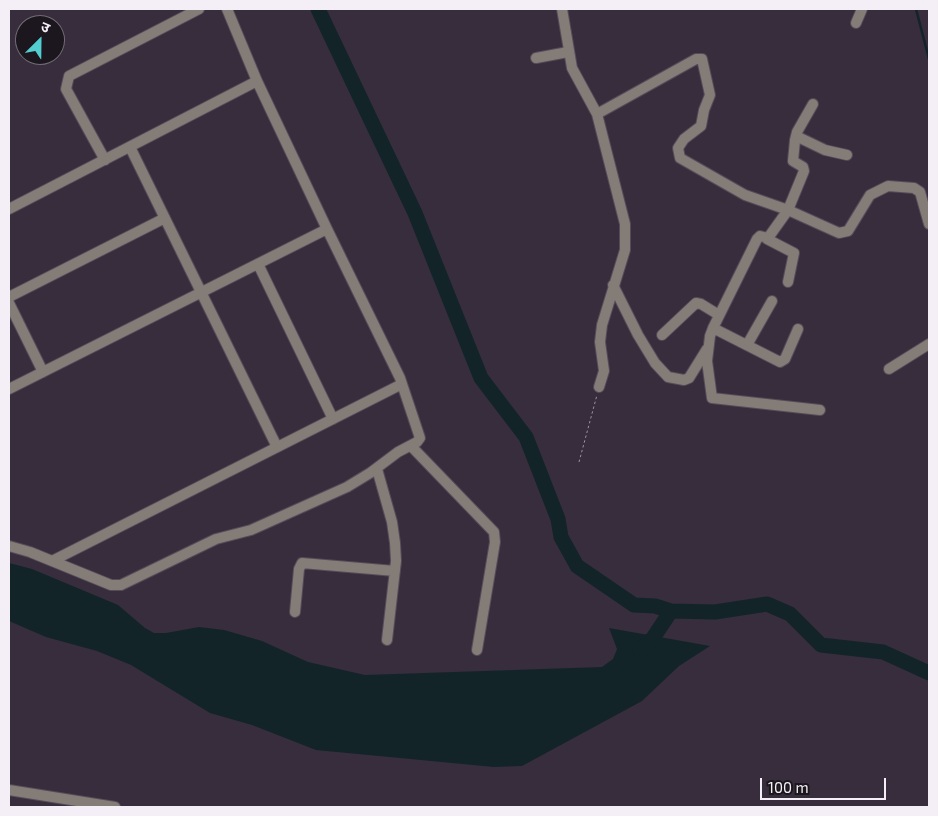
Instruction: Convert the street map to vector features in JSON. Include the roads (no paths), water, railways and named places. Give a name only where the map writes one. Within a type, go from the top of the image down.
[{"type":"street","points":[[105,160],[66,89],[69,76],[199,9]]},
{"type":"street","points":[[9,546],[111,585],[121,586],[216,539],[251,530],[347,487],[419,441],[420,435],[402,384],[327,229],[258,81],[227,9]]},
{"type":"street","points":[[562,9],[572,68],[597,114],[625,224],[625,250],[602,325],[600,342],[604,371],[600,387]]},
{"type":"street","points":[[856,23],[862,9]]},
{"type":"street","points":[[536,58],[568,52]]},
{"type":"street","points":[[597,114],[696,59],[702,59],[710,95],[704,110],[702,126],[680,144],[677,153],[687,162],[745,195],[844,233],[853,225],[870,195],[888,186],[914,188],[920,192],[929,224]]},
{"type":"street","points":[[9,209],[258,81]]},
{"type":"street","points":[[767,239],[788,210],[804,171],[803,167],[793,161],[796,136],[813,104]]},
{"type":"street","points":[[796,136],[825,150],[847,155]]},
{"type":"street","points":[[130,147],[278,447]]},
{"type":"street","points":[[9,297],[165,218]]},
{"type":"street","points":[[9,389],[327,229]]},
{"type":"street","points":[[613,285],[638,335],[655,363],[668,377],[684,380],[689,378],[708,348],[718,315],[758,237],[767,239],[794,253],[788,282]]},
{"type":"street","points":[[258,264],[333,419]]},
{"type":"street","points":[[747,345],[772,301]]},
{"type":"street","points":[[9,303],[43,372]]},
{"type":"street","points":[[662,335],[696,303],[702,304],[718,315]]},
{"type":"street","points":[[713,328],[777,361],[783,361],[798,329]]},
{"type":"street","points":[[889,370],[929,344]]},
{"type":"street","points":[[708,348],[712,398],[820,410]]},
{"type":"street","points":[[52,561],[402,384]]},
{"type":"street","points":[[411,446],[494,532],[495,542],[477,650]]},
{"type":"street","points":[[376,468],[392,522],[396,543],[395,571],[387,640]]},
{"type":"street","points":[[295,612],[302,563],[395,571]]},
{"type":"street","points":[[9,790],[115,807]]},
{"type":"waterway","points":[[318,9],[415,213],[481,378],[526,437],[558,519],[561,537],[577,566],[634,605],[655,606],[671,611],[715,612],[767,604],[790,614],[821,645],[883,652],[929,673]]},
{"type":"waterway","points":[[916,9],[929,59]]},
{"type":"waterway","points":[[640,650],[653,638],[671,611]]}]
